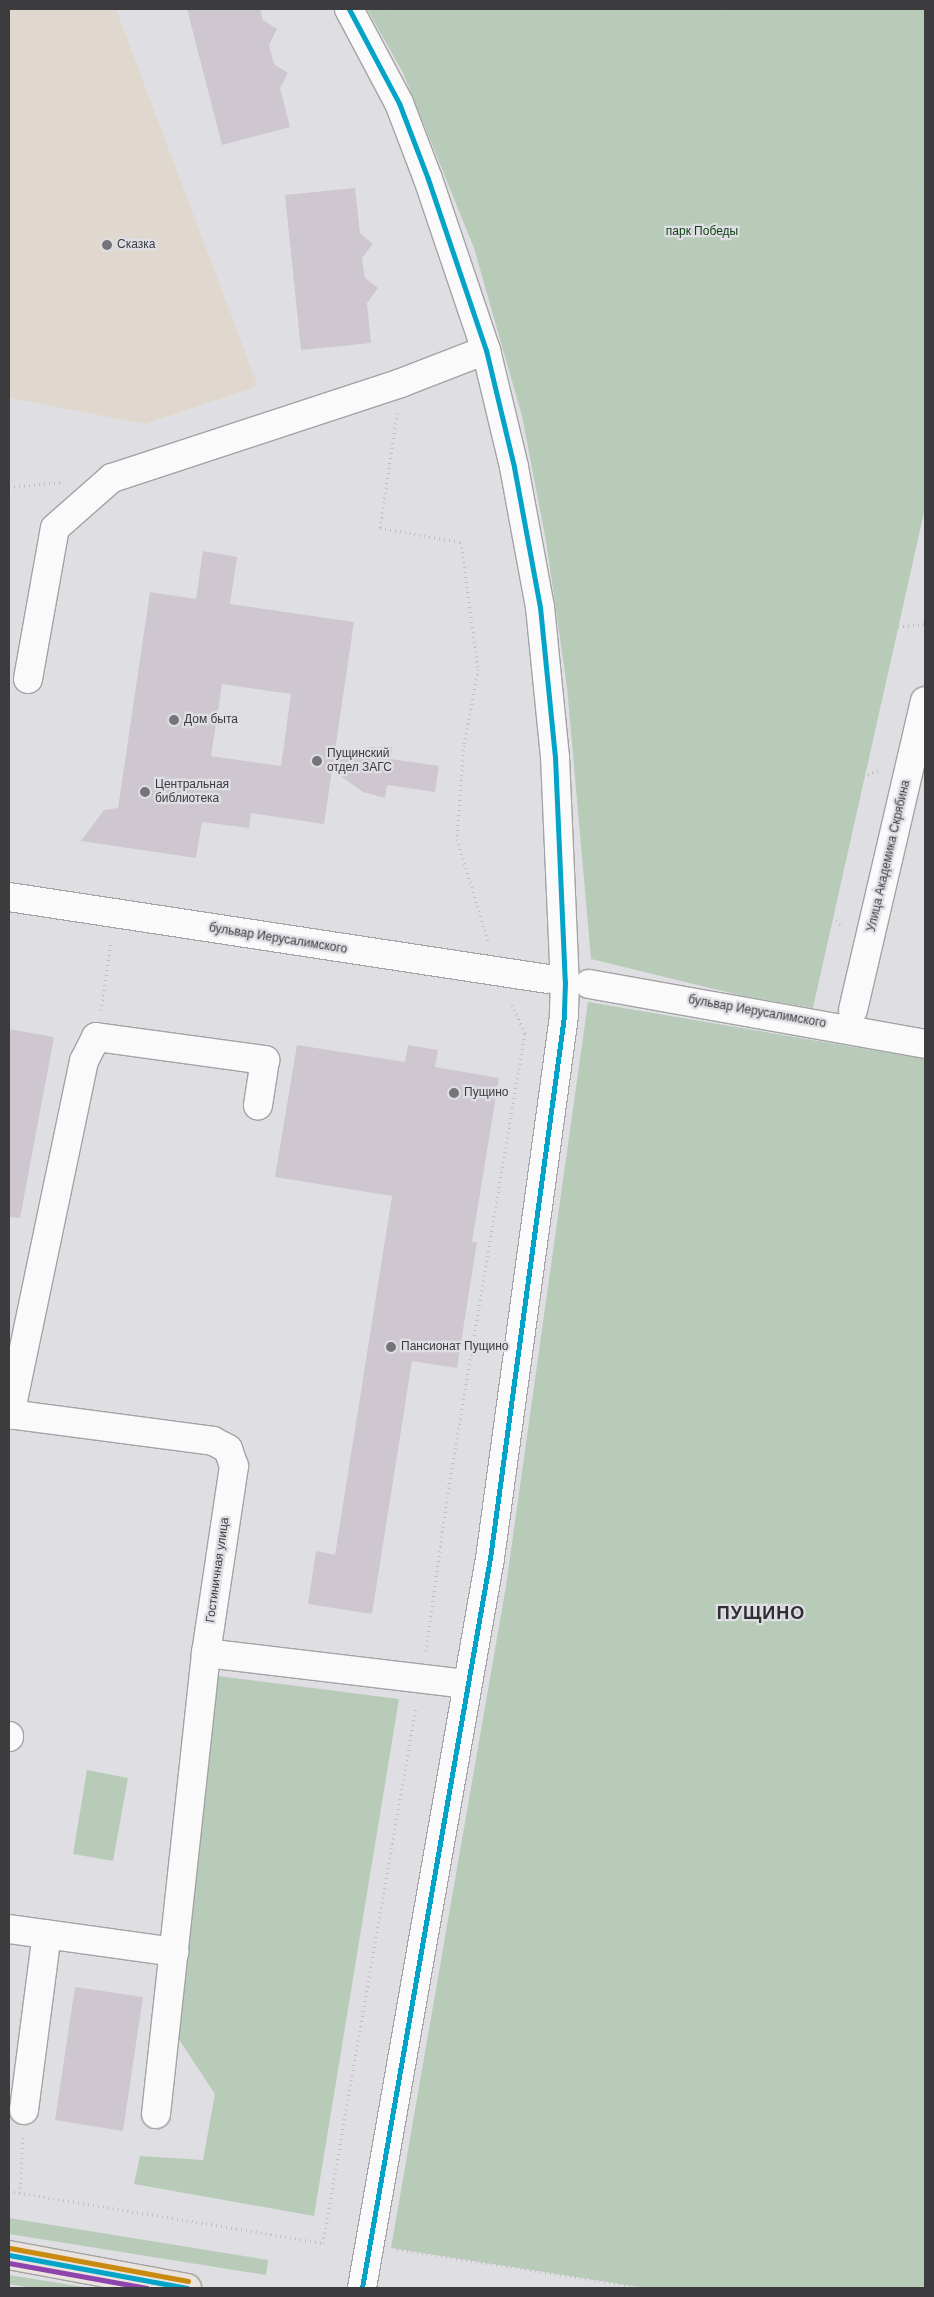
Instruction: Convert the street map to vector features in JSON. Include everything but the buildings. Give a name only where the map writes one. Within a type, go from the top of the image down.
[{"type":"main road","points":[[9,2255],[186,2288]]},
{"type":"street","points":[[349,9],[399,103],[486,350],[514,467],[540,607],[555,757],[563,881],[565,982],[564,1016],[492,1548],[466,1684],[362,2288]]},
{"type":"street","points":[[28,679],[56,528],[112,478],[401,383],[486,350]]},
{"type":"street","name":"Улица Академика Скрябина","points":[[853,1010],[925,701]]},
{"type":"street","name":"бульвар Иерусалимского","points":[[9,897],[548,980]]},
{"type":"street","name":"бульвар Иерусалимского","points":[[597,984],[925,1044]]},
{"type":"street","points":[[10,1414],[84,1061],[96,1037],[265,1060],[258,1105]]},
{"type":"street","name":"Гостиничная улица","points":[[10,1414],[213,1441],[228,1449],[234,1466],[206,1653],[156,2114]]},
{"type":"street","points":[[206,1653],[466,1684]]},
{"type":"street","points":[[9,1929],[174,1952]]},
{"type":"street","points":[[24,2110],[47,1934]]},
{"type":"path","points":[[717,9],[744,34],[850,49],[925,33]]},
{"type":"path","points":[[735,833],[725,869],[711,974],[604,956],[605,851],[748,9]]},
{"type":"path","points":[[515,326],[661,223],[714,212],[925,189]]},
{"type":"path","points":[[696,318],[925,493]]},
{"type":"path","points":[[526,366],[681,402]]},
{"type":"path","points":[[9,2191],[323,2243],[421,1679],[447,1498],[524,1034],[498,973],[457,839],[464,745],[478,669],[461,542],[380,528],[401,383]]},
{"type":"path","points":[[9,487],[112,478]]},
{"type":"path","points":[[639,652],[925,624]]},
{"type":"path","points":[[735,833],[884,768]]},
{"type":"path","points":[[618,778],[735,833],[776,867],[845,930]]},
{"type":"path","points":[[605,851],[725,869]]},
{"type":"path","points":[[722,895],[776,867]]},
{"type":"path","points":[[96,1037],[115,914]]},
{"type":"path","points":[[597,984],[606,1026],[834,1348],[925,1488]]},
{"type":"path","points":[[440,2222],[548,1681],[569,1541],[630,1062]]},
{"type":"path","points":[[569,1541],[925,1284]]},
{"type":"path","points":[[502,1668],[548,1681],[925,1768]]},
{"type":"path","points":[[454,1757],[704,2082],[895,2288]]},
{"type":"path","points":[[646,2288],[392,2248],[925,1965]]},
{"type":"path","points":[[20,2193],[24,2110]]},
{"type":"shaded area","name":"Сказка","points":[[9,9],[116,9],[258,386],[145,424],[9,398]]},
{"type":"green space","name":"парк Победы","points":[[367,9],[925,9],[925,508],[813,1008],[743,996],[591,959],[567,687],[546,541],[522,416],[474,248],[403,73]]},
{"type":"green space","points":[[588,1002],[925,1059],[925,2288],[646,2288],[391,2248],[506,1586]]},
{"type":"green space","points":[[218,1676],[399,1699],[314,2216],[134,2184],[140,2156],[203,2160],[215,2094],[176,2035]]},
{"type":"green space","points":[[87,1770],[128,1778],[113,1861],[73,1854]]},
{"type":"green space","points":[[9,2218],[268,2260],[266,2275],[9,2234]]},
{"type":"green space","points":[[9,2275],[90,2288],[32,2288],[9,2284]]},
{"type":"transit line","points":[[349,9],[399,103],[428,179],[486,350],[514,467],[540,607],[555,757],[565,982],[564,1016],[490,1558],[362,2288]]},
{"type":"transit line","points":[[10,2248],[188,2281]]},
{"type":"transit line","points":[[9,2255],[187,2288]]},
{"type":"transit line","points":[[9,2263],[147,2288]]},
{"type":"place","name":"Сказка","points":[[107,245]]},
{"type":"place","name":"Дом быта","points":[[174,720]]},
{"type":"place","name":"Пущинский отдел ЗАГС","points":[[317,761]]},
{"type":"place","name":"Центральная библиотека","points":[[145,792]]},
{"type":"place","name":"Пущино","points":[[454,1093]]},
{"type":"place","name":"Пансионат Пущино","points":[[391,1347]]},
{"type":"district","name":"ПУЩИНО","points":[[761,1613]]}]
